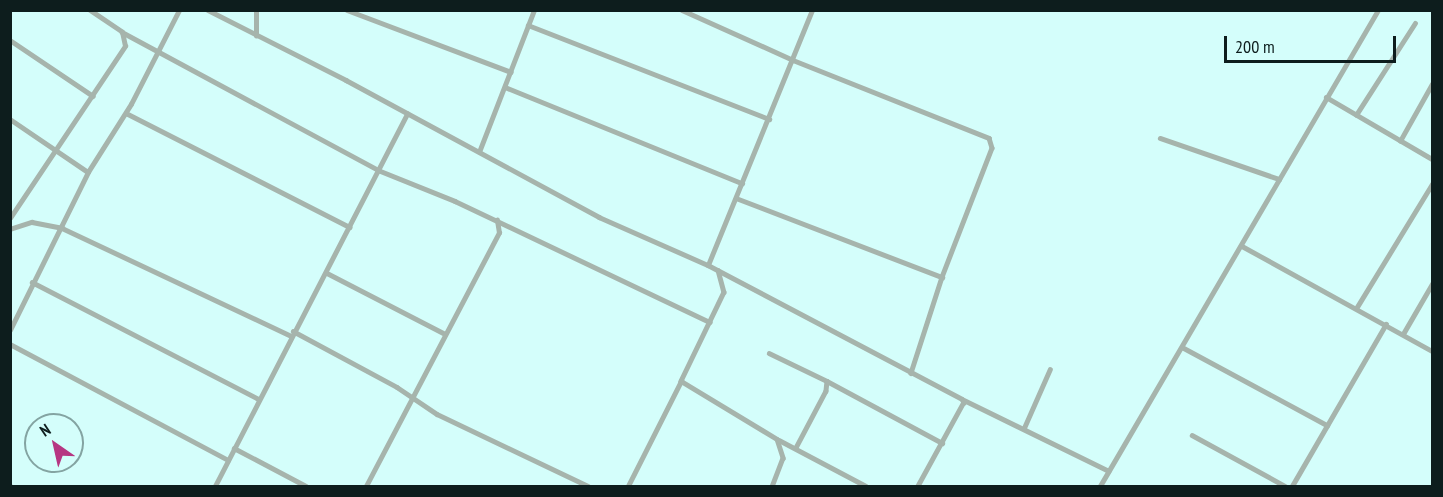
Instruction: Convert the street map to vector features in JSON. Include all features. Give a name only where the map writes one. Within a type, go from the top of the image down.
[{"type":"street","points":[[89,10],[157,54],[378,170],[496,220],[710,322]]},
{"type":"street","points":[[10,330],[88,172],[126,113],[179,10]]},
{"type":"street","points":[[208,10],[599,217],[708,265],[911,373],[1109,471]]},
{"type":"street","points":[[256,10],[256,36]]},
{"type":"street","points":[[347,10],[511,72]]},
{"type":"street","points":[[479,152],[533,12],[526,10]]},
{"type":"street","points":[[682,10],[793,60],[991,140],[992,147],[942,277],[911,373]]},
{"type":"street","points":[[708,265],[812,10]]},
{"type":"street","points":[[1100,486],[1378,10]]},
{"type":"street","points":[[1356,114],[1415,23]]},
{"type":"street","points":[[528,25],[769,119]]},
{"type":"street","points":[[10,218],[125,46],[122,32]]},
{"type":"street","points":[[10,40],[93,96]]},
{"type":"street","points":[[1400,141],[1432,84]]},
{"type":"street","points":[[505,87],[742,183]]},
{"type":"street","points":[[1326,97],[1432,159]]},
{"type":"street","points":[[126,113],[350,227]]},
{"type":"street","points":[[215,486],[292,334],[327,273],[406,114]]},
{"type":"street","points":[[10,119],[88,172]]},
{"type":"street","points":[[1160,138],[1279,179]]},
{"type":"street","points":[[1357,308],[1432,184]]},
{"type":"street","points":[[736,198],[942,277]]},
{"type":"street","points":[[366,486],[443,333],[453,324],[499,232],[496,220]]},
{"type":"street","points":[[10,229],[32,222],[62,228],[292,334],[412,398],[437,414],[588,486]]},
{"type":"street","points":[[1242,246],[1432,348]]},
{"type":"street","points":[[628,486],[724,292],[718,270]]},
{"type":"street","points":[[327,273],[443,333]]},
{"type":"street","points":[[32,282],[259,399]]},
{"type":"street","points":[[1403,334],[1432,284]]},
{"type":"street","points":[[1292,486],[1386,324]]},
{"type":"street","points":[[10,344],[228,460]]},
{"type":"street","points":[[1182,347],[1328,425]]},
{"type":"street","points":[[769,353],[827,381],[942,443]]},
{"type":"street","points":[[1024,428],[1050,369]]},
{"type":"street","points":[[681,381],[777,439],[866,486]]},
{"type":"street","points":[[796,448],[826,391],[827,381]]},
{"type":"street","points":[[918,486],[964,400]]},
{"type":"street","points":[[1192,435],[1284,486]]},
{"type":"street","points":[[772,486],[783,458],[777,439]]},
{"type":"street","points":[[234,448],[306,486]]}]
